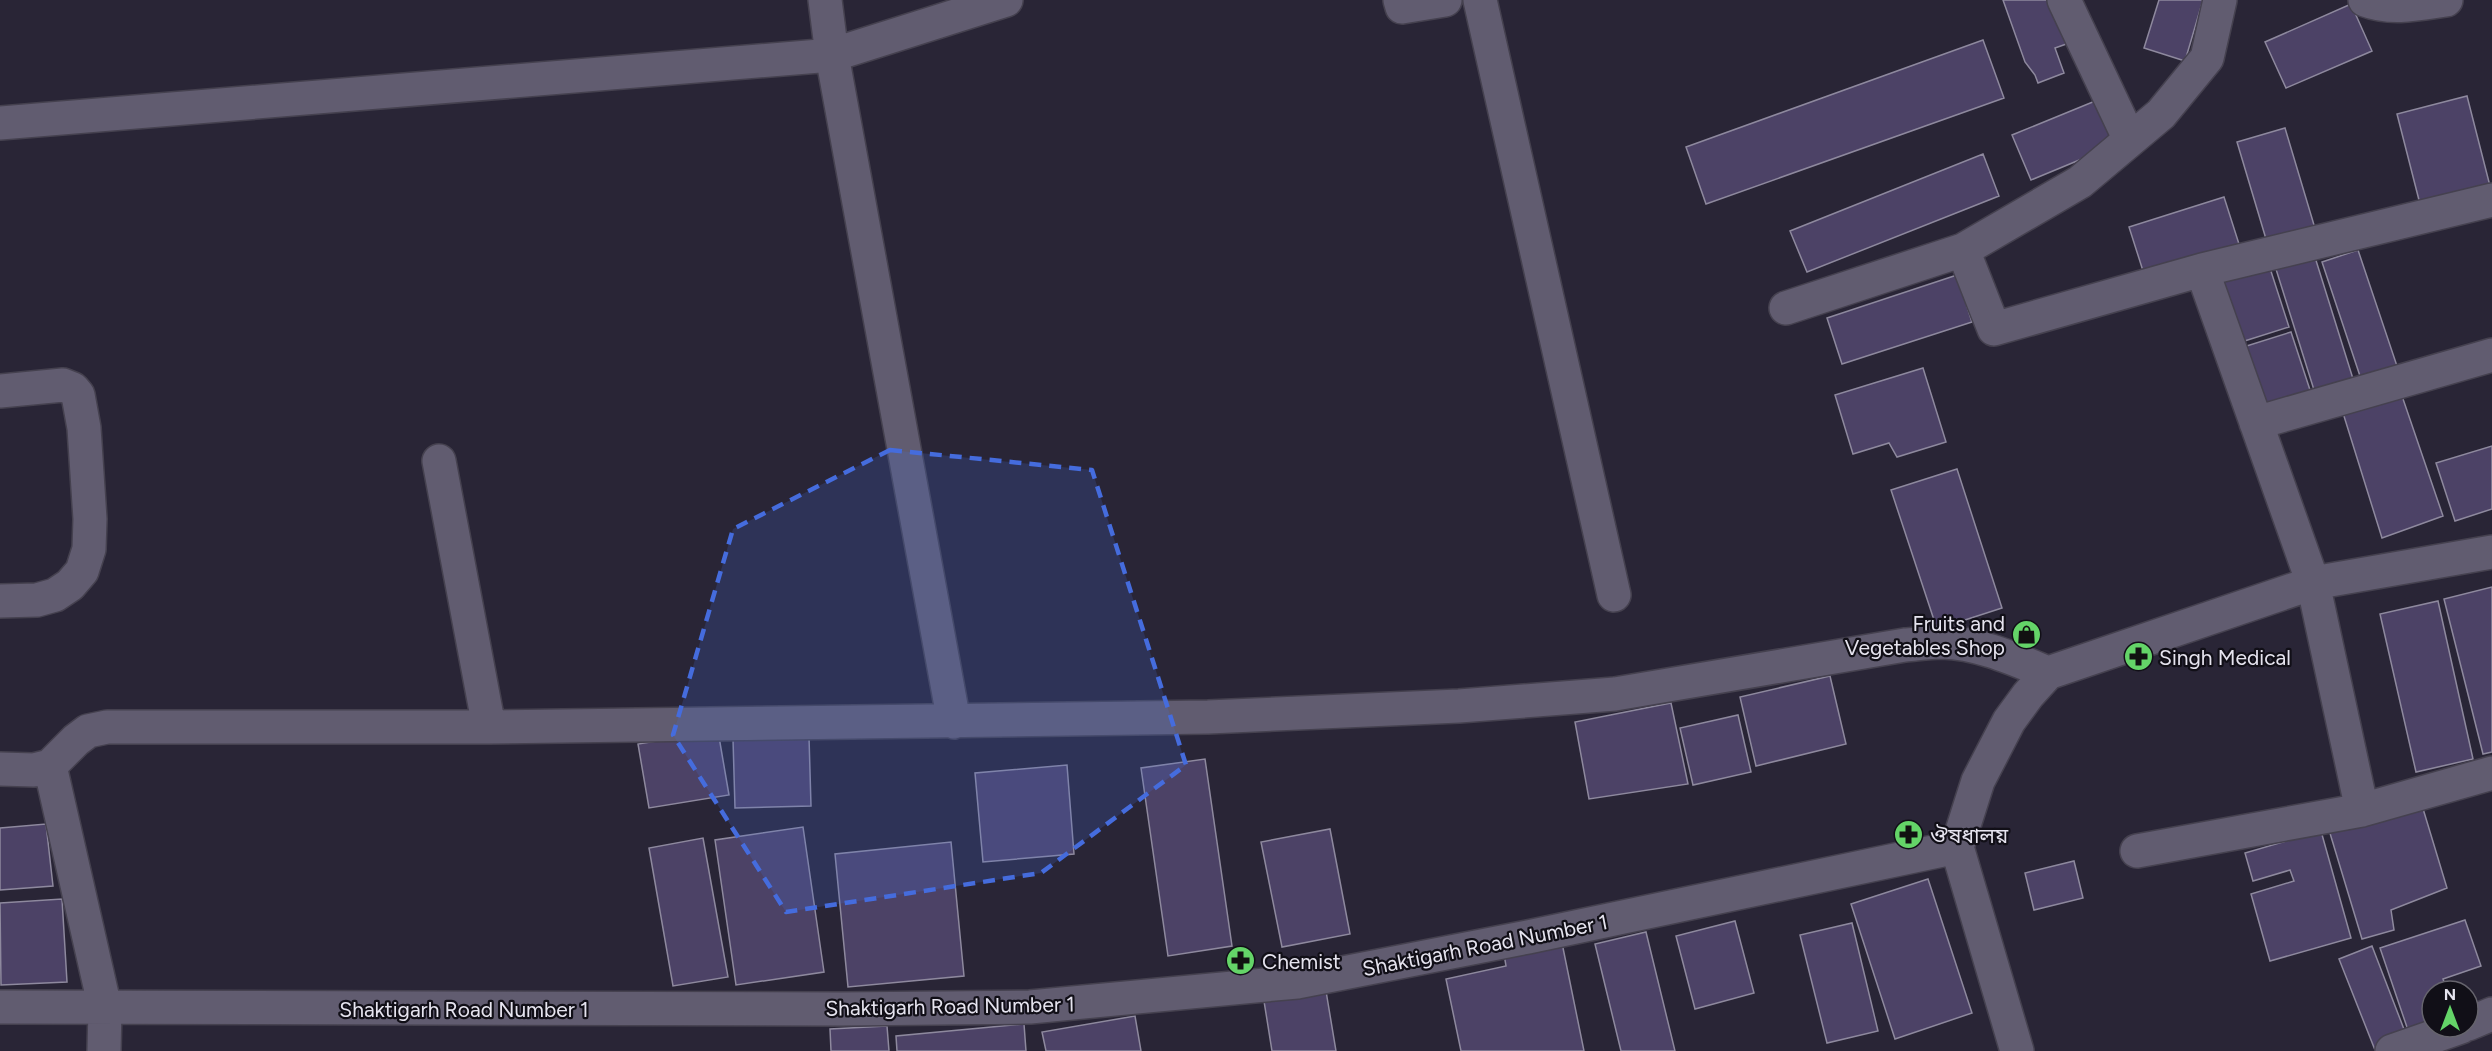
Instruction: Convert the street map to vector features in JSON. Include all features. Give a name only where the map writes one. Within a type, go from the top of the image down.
[{"type":"street","points":[[825,0],[832,55],[954,722]]},
{"type":"street","points":[[0,123],[832,55],[1006,0]]},
{"type":"street","points":[[1400,0],[1402,7],[1444,0]]},
{"type":"street","points":[[1480,0],[1614,595]]},
{"type":"street","points":[[2064,0],[2130,140]]},
{"type":"street","points":[[1786,308],[1964,250],[2080,182],[2161,114],[2207,58],[2220,0]]},
{"type":"street","points":[[2365,0],[2379,6],[2407,6],[2446,0]]},
{"type":"street","points":[[1964,250],[1994,329],[2202,270],[2492,200]]},
{"type":"street","points":[[2202,270],[2313,583],[2362,810]]},
{"type":"street","points":[[2256,423],[2492,355]]},
{"type":"street","points":[[0,391],[63,385],[73,389],[78,395],[84,428],[90,519],[89,549],[82,571],[70,585],[55,595],[37,600],[0,601]]},
{"type":"street","points":[[439,461],[489,727]]},
{"type":"street","points":[[2017,1051],[1957,847],[1978,781],[2009,721],[2028,695],[2048,674],[2313,583],[2492,552]]},
{"type":"street","points":[[0,769],[34,770],[50,766],[88,731],[107,727],[489,727],[954,722],[1208,717],[1459,706],[1615,694],[1905,645],[1942,642],[1984,649],[2048,674]]},
{"type":"street","points":[[50,766],[105,1008],[104,1051]]},
{"type":"street","points":[[2136,851],[2362,810],[2492,773]]},
{"type":"street","name":"Shaktigarh Road Number 1","points":[[0,1007],[1030,1007],[1297,982],[1528,937],[1957,847]]},
{"type":"street","points":[[2392,1051],[2427,1039]]},
{"type":"highlighted area","points":[[890,450],[1092,470],[1186,765],[1041,873],[786,912],[673,735],[733,529]]},
{"type":"building","points":[[2003,0],[2057,0],[2072,42],[2055,48],[2064,73],[2038,83],[2025,62]]},
{"type":"building","points":[[2159,0],[2203,0],[2185,61],[2144,48]]},
{"type":"building","points":[[2351,4],[2372,51],[2286,88],[2265,42]]},
{"type":"building","points":[[1983,40],[2004,98],[1706,204],[1686,147]]},
{"type":"building","points":[[2467,96],[2490,186],[2420,204],[2397,114]]},
{"type":"building","points":[[2100,99],[2118,144],[2031,180],[2012,135]]},
{"type":"building","points":[[2285,128],[2317,235],[2269,249],[2237,142]]},
{"type":"building","points":[[1983,154],[1999,196],[1807,272],[1790,231]]},
{"type":"building","points":[[2224,197],[2239,244],[2144,274],[2129,227]]},
{"type":"building","points":[[2358,250],[2397,366],[2361,379],[2322,262]]},
{"type":"building","points":[[2314,254],[2354,382],[2315,393],[2275,266]]},
{"type":"building","points":[[2268,262],[2289,327],[2235,344],[2215,278]]},
{"type":"building","points":[[1957,275],[1972,322],[1842,364],[1827,318]]},
{"type":"building","points":[[2291,332],[2312,396],[2258,414],[2237,349]]},
{"type":"building","points":[[1923,368],[1946,442],[1897,457],[1889,443],[1853,454],[1835,395]]},
{"type":"building","points":[[2401,393],[2443,516],[2382,538],[2343,413]]},
{"type":"building","points":[[2492,446],[2492,509],[2455,521],[2436,463]]},
{"type":"building","points":[[1957,469],[2002,608],[1937,629],[1891,490]]},
{"type":"building","points":[[2492,587],[2492,752],[2483,754],[2444,599]]},
{"type":"building","points":[[2438,601],[2473,759],[2416,772],[2380,614]]},
{"type":"building","points":[[1830,676],[1846,744],[1756,766],[1740,697]]},
{"type":"building","points":[[1671,703],[1688,784],[1589,799],[1575,722]]},
{"type":"building","points":[[1738,715],[1751,772],[1693,785],[1680,728]]},
{"type":"building","points":[[718,731],[729,795],[649,808],[638,744]]},
{"type":"building","points":[[809,737],[811,806],[735,808],[733,739]]},
{"type":"building","points":[[1205,759],[1232,946],[1168,956],[1141,768]]},
{"type":"building","points":[[1067,765],[1074,854],[983,862],[975,773]]},
{"type":"building","points":[[2421,802],[2447,888],[2391,910],[2394,930],[2362,939],[2329,830]]},
{"type":"building","points":[[46,824],[53,886],[0,890],[0,828]]},
{"type":"building","points":[[803,827],[824,972],[736,985],[715,840]]},
{"type":"building","points":[[1330,829],[1350,934],[1282,947],[1261,842]]},
{"type":"building","points":[[2321,831],[2351,938],[2270,961],[2251,894],[2294,881],[2290,870],[2253,881],[2245,853]]},
{"type":"building","points":[[703,838],[728,977],[673,986],[649,848]]},
{"type":"building","points":[[951,842],[964,976],[848,987],[835,854]]},
{"type":"building","points":[[2074,861],[2083,898],[2034,910],[2025,873]]},
{"type":"building","points":[[1928,879],[1972,1013],[1895,1039],[1851,904]]},
{"type":"building","points":[[62,899],[67,982],[1,985],[0,903]]},
{"type":"building","points":[[2465,920],[2481,966],[2443,979],[2420,979],[2420,1034],[2411,1039],[2380,948]]},
{"type":"building","points":[[1735,921],[1754,993],[1695,1009],[1676,936]]},
{"type":"building","points":[[1852,923],[1878,1031],[1827,1043],[1800,935]]},
{"type":"building","points":[[1646,932],[1675,1051],[1621,1051],[1595,944]]},
{"type":"building","points":[[1562,943],[1584,1051],[1461,1051],[1446,979],[1506,966],[1504,954]]},
{"type":"building","points":[[2372,946],[2407,1037],[2375,1050],[2339,959]]},
{"type":"building","points":[[1326,991],[1336,1051],[1272,1051],[1264,1001]]},
{"type":"building","points":[[1135,1016],[1141,1051],[1046,1051],[1042,1032]]},
{"type":"building","points":[[1024,1024],[1026,1051],[897,1051],[896,1036]]},
{"type":"building","points":[[887,1026],[889,1051],[831,1051],[830,1029]]},
{"type":"place","name":"Fruits and Vegetables Shop","points":[[2026,635]]},
{"type":"place","name":"Singh Medical","points":[[2138,657]]},
{"type":"place","name":"ঔষধালয়","points":[[1909,835]]},
{"type":"place","name":"Chemist","points":[[1241,961]]}]
